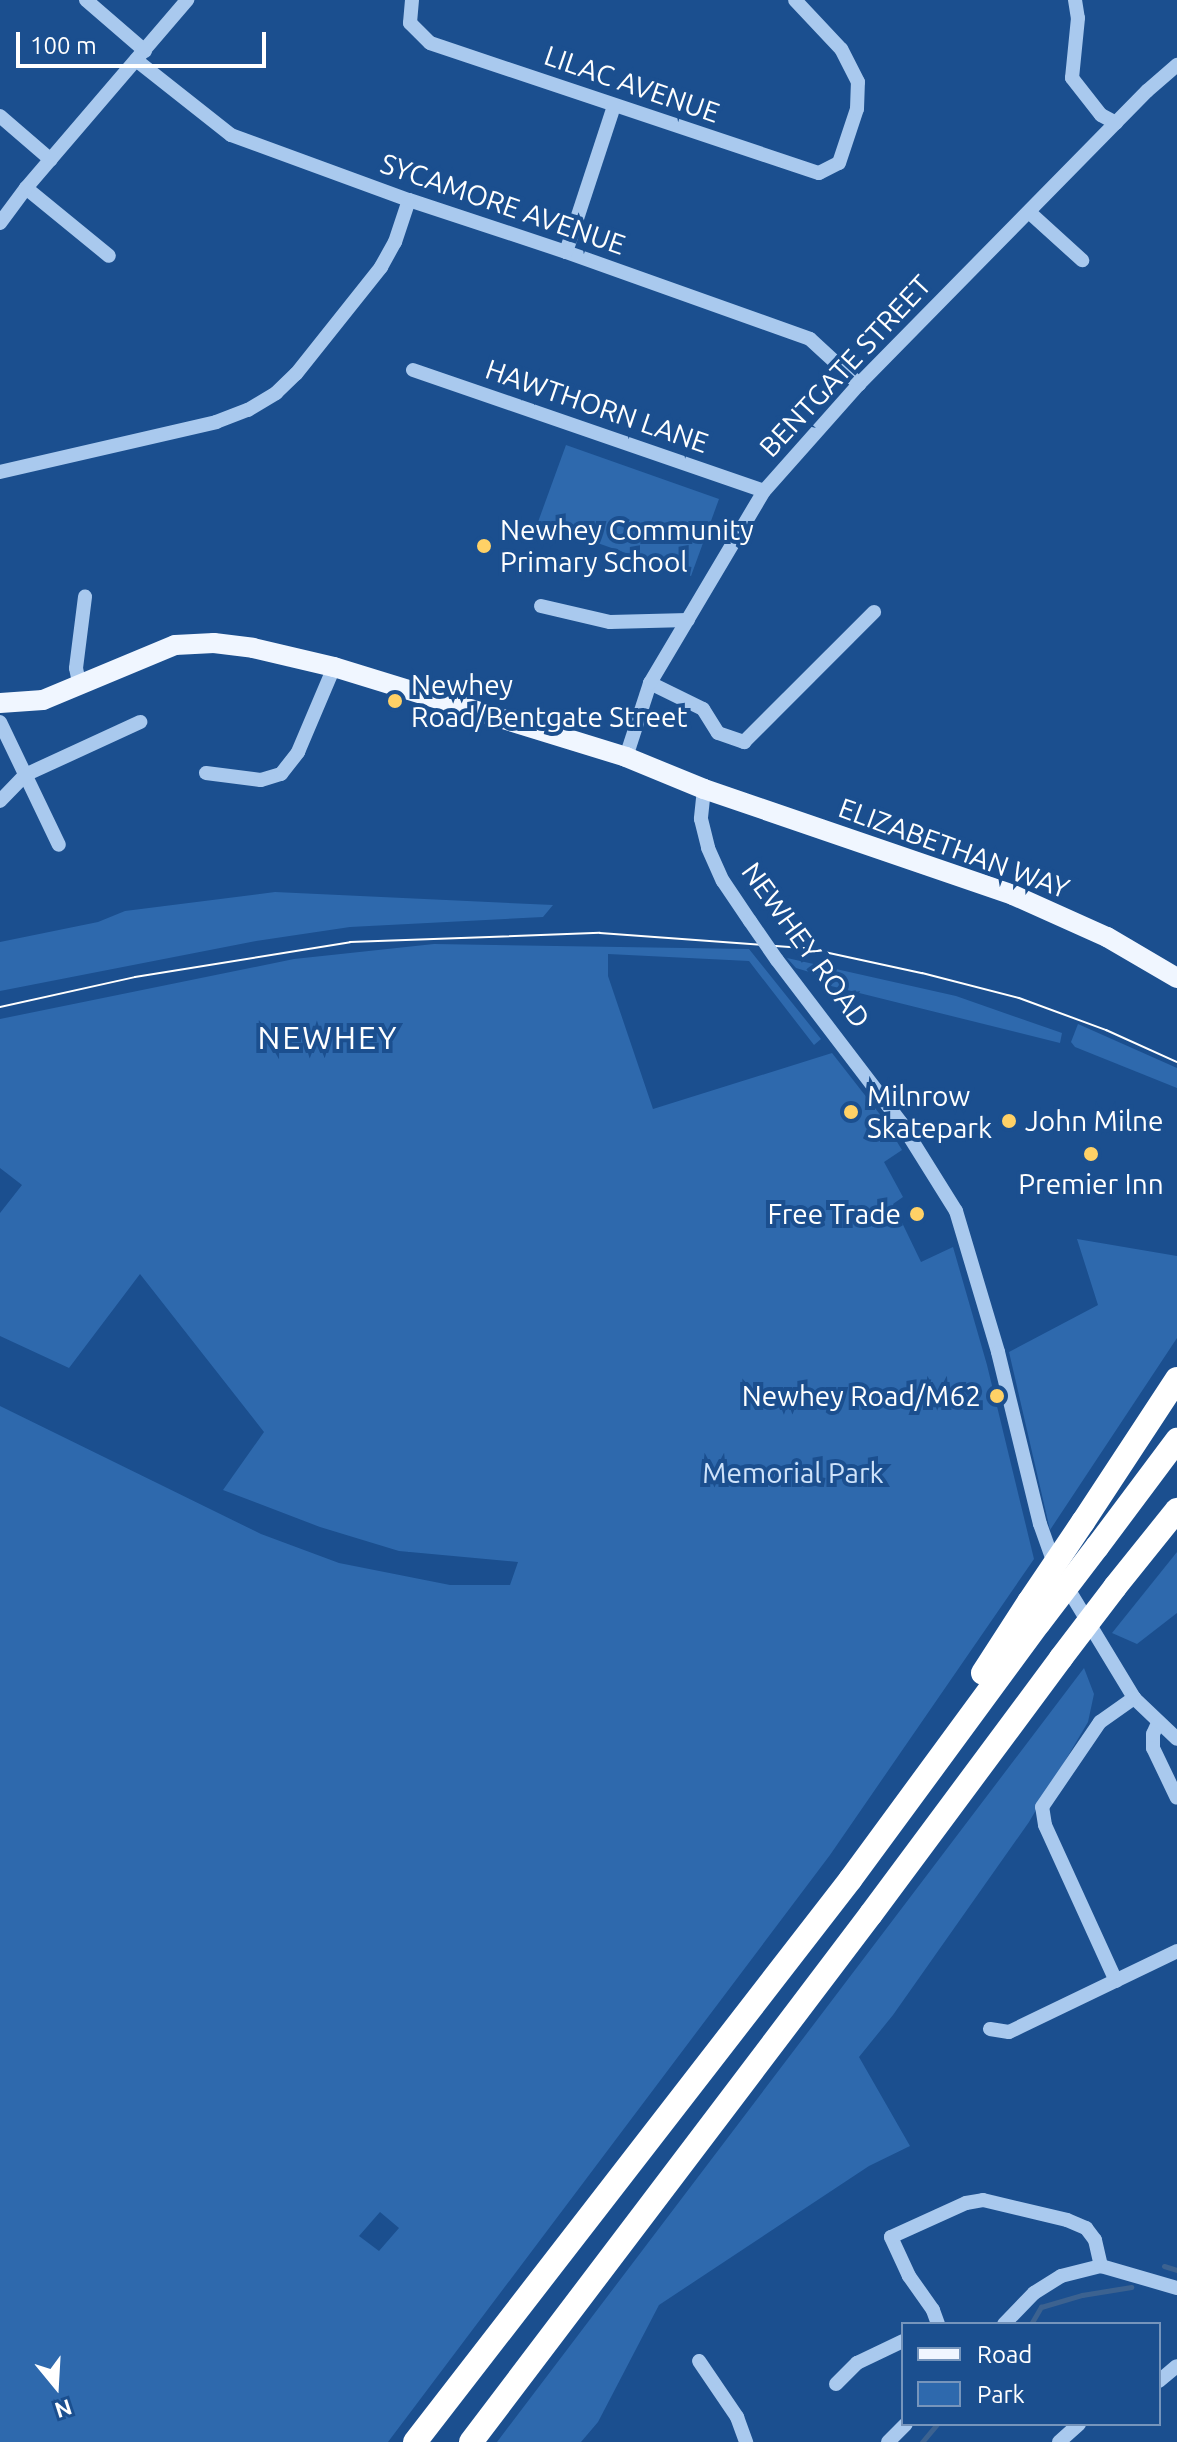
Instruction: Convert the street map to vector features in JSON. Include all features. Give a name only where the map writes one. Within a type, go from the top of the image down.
[{"type":"highway","points":[[415,2442],[850,1880],[1034,1612],[1083,1522],[1177,1379]]},
{"type":"highway","points":[[1034,1612],[1097,1547],[1177,1440]]},
{"type":"highway","points":[[471,2442],[862,1927],[1061,1658],[1177,1510]]},
{"type":"main road","points":[[0,703],[43,700],[80,687],[146,656],[194,643],[253,648],[334,667],[626,757],[704,789]]},
{"type":"main road","name":"ELIZABETHAN WAY","points":[[704,789],[1013,895],[1107,937],[1177,978]]},
{"type":"street","name":"SYCAMORE AVENUE","points":[[86,0],[140,55],[231,135],[810,339],[859,384]]},
{"type":"street","points":[[0,223],[26,188],[187,0]]},
{"type":"street","name":"LILAC AVENUE","points":[[412,0],[410,23],[430,43],[819,173],[839,163],[857,109],[858,82],[841,49],[795,0]]},
{"type":"street","points":[[1075,0],[1078,18],[1072,78],[1101,115],[1116,123]]},
{"type":"street","name":"BENTGATE STREET","points":[[626,757],[650,683],[764,491],[859,384],[1177,65]]},
{"type":"street","points":[[566,252],[614,106]]},
{"type":"street","points":[[0,116],[51,160]]},
{"type":"street","points":[[26,188],[109,256]]},
{"type":"street","points":[[0,472],[216,422],[248,410],[276,393],[296,374],[381,267],[395,242],[409,200]]},
{"type":"street","points":[[1029,212],[1082,260]]},
{"type":"street","name":"HAWTHORN LANE","points":[[413,370],[764,491]]},
{"type":"street","points":[[80,687],[76,668],[85,597]]},
{"type":"street","points":[[541,606],[610,622],[688,620]]},
{"type":"street","points":[[650,683],[703,709],[718,733],[744,742],[874,612]]},
{"type":"street","points":[[206,773],[261,780],[281,774],[298,752],[334,667]]},
{"type":"street","points":[[0,722],[59,845]]},
{"type":"street","points":[[0,801],[25,775],[140,722]]},
{"type":"street","name":"NEWHEY ROAD","points":[[704,789],[701,819],[708,848],[723,881],[777,960],[901,1123],[956,1211],[994,1338],[1048,1547],[1078,1608],[1134,1698],[1177,1739]]},
{"type":"street","points":[[1116,1981],[1045,1825],[1042,1807],[1100,1722],[1134,1698]]},
{"type":"street","points":[[1158,1723],[1153,1734],[1153,1748],[1177,1798]]},
{"type":"street","points":[[990,2029],[1009,2032],[1177,1951]]},
{"type":"street","points":[[937,2322],[933,2310],[909,2276],[891,2237],[966,2203],[983,2200],[1067,2220],[1086,2228],[1095,2240],[1101,2266]]},
{"type":"street","points":[[1006,2322],[1034,2293],[1061,2276],[1101,2266],[1177,2288]]},
{"type":"street","points":[[836,2384],[857,2363],[901,2342]]},
{"type":"street","points":[[699,2361],[737,2417],[746,2442]]},
{"type":"street","points":[[1161,2379],[1177,2366]]},
{"type":"street","points":[[888,2442],[904,2426]]},
{"type":"street","points":[[1059,2442],[1077,2426]]},
{"type":"green space","points":[[566,445],[719,499],[691,576],[538,522]]},
{"type":"green space","points":[[275,892],[553,905],[543,917],[350,927],[256,941],[0,991],[0,942],[98,922],[125,911]]},
{"type":"green space","name":"Memorial Park","points":[[434,944],[749,949],[821,1039],[814,1045],[749,961],[608,954],[608,976],[653,1109],[832,1053],[882,1117],[902,1150],[884,1162],[903,1197],[893,1204],[921,1262],[953,1247],[987,1365],[1034,1559],[830,1855],[388,2442],[0,2442],[0,1406],[261,1534],[339,1563],[450,1585],[510,1585],[518,1562],[399,1551],[320,1527],[223,1490],[264,1432],[140,1274],[69,1368],[0,1336],[0,1213],[22,1185],[0,1168],[0,1019],[294,959]],"holes":[[[380,2212],[399,2228],[379,2251],[359,2236]]]},
{"type":"green space","points":[[787,958],[956,996],[1062,1033],[1060,1043],[823,984],[816,974],[796,968]]},
{"type":"green space","points":[[1078,1024],[1177,1068],[1177,1088],[1075,1047],[1071,1042]]},
{"type":"green space","points":[[1077,1239],[1177,1256],[1177,1338],[1050,1530],[1009,1352],[1098,1305]]},
{"type":"green space","points":[[1177,1552],[1177,1613],[1137,1644],[1112,1633]]},
{"type":"green space","points":[[1084,1668],[1094,1694],[1088,1722],[1029,1822],[893,2015],[859,2057],[910,2146],[869,2166],[659,2305],[598,2422],[581,2442],[497,2442]]},
{"type":"waterway","points":[[1164,2266],[1177,2270]]},
{"type":"waterway","points":[[1032,2322],[1041,2307],[1082,2295],[1131,2287]]},
{"type":"waterway","points":[[922,2442],[935,2426]]},
{"type":"tram line","points":[[0,1007],[135,977],[350,942],[600,933],[806,948],[922,973],[1019,998],[1106,1030],[1177,1062]]},
{"type":"place","name":"Newhey Community Primary School","points":[[484,546]]},
{"type":"place","name":"Newhey Road/Bentgate Street","points":[[395,701]]},
{"type":"place","name":"Milnrow Skatepark","points":[[851,1112]]},
{"type":"place","name":"John Milne","points":[[1009,1121]]},
{"type":"place","name":"Premier Inn","points":[[1091,1154]]},
{"type":"place","name":"Free Trade","points":[[917,1214]]},
{"type":"place","name":"Newhey Road/M62","points":[[997,1396]]},
{"type":"district","name":"NEWHEY","points":[[328,1037]]}]
